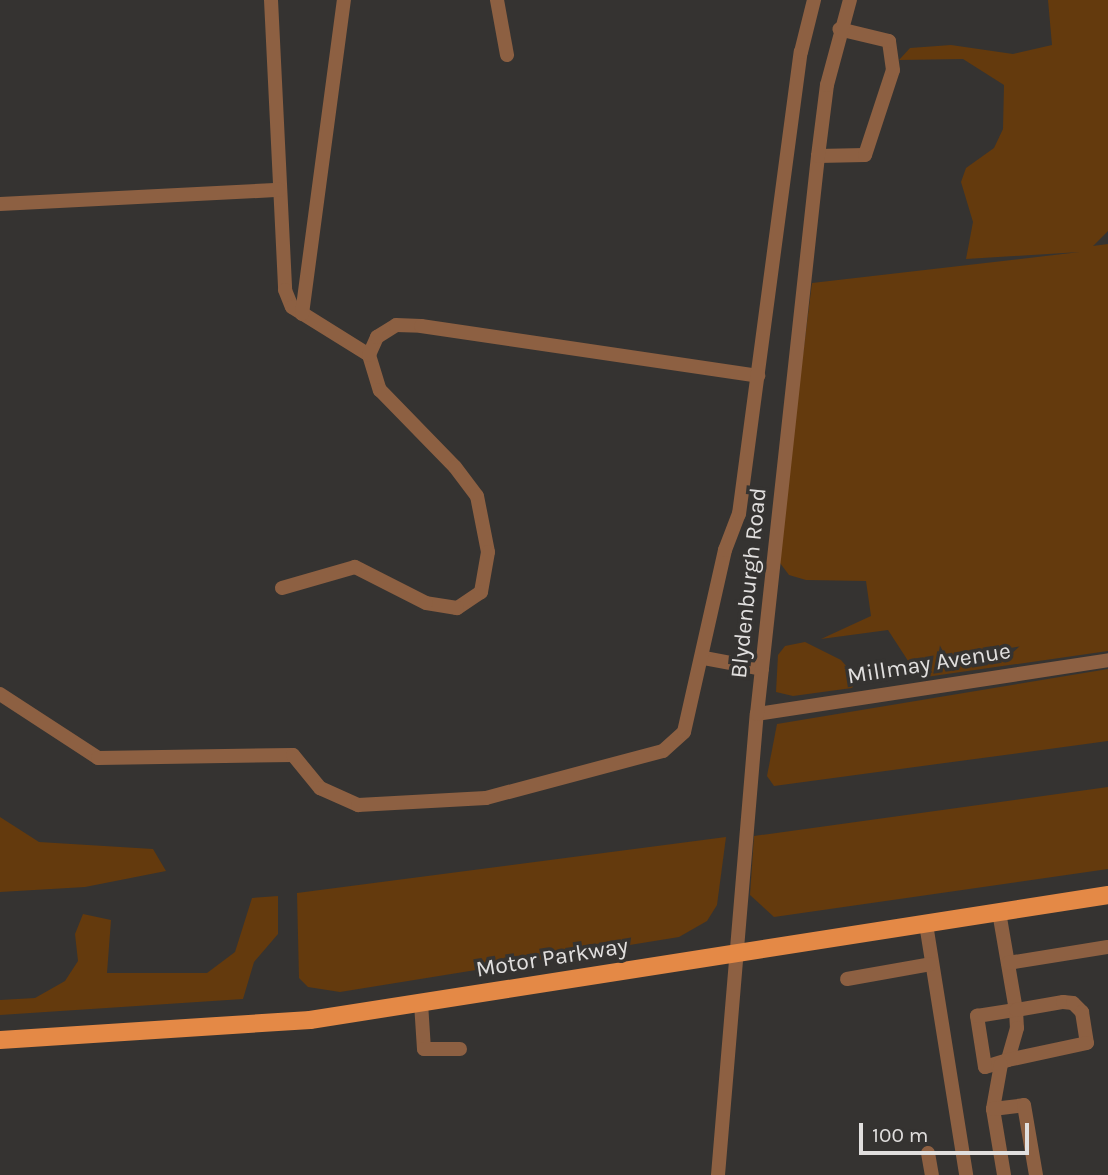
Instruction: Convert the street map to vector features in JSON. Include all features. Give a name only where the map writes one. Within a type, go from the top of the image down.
[{"type":"main road","name":"Motor Parkway","points":[[0,1040],[262,1025],[421,1003],[1108,895]]},
{"type":"street","points":[[271,0],[285,290],[302,314],[369,355],[380,390],[477,496],[488,552],[481,592],[470,603],[441,608],[355,567],[282,587]]},
{"type":"street","points":[[302,314],[344,0]]},
{"type":"street","points":[[497,0],[507,55]]},
{"type":"street","points":[[0,694],[98,758],[293,755],[320,788],[339,799],[390,806],[486,798],[663,751],[684,732],[704,658],[724,550],[739,514],[800,52],[814,0]]},
{"type":"street","name":"Blydenburgh Road","points":[[718,1175],[757,714],[818,156],[839,29],[850,0]]},
{"type":"street","points":[[818,156],[865,155],[893,69],[889,41],[839,29]]},
{"type":"street","points":[[0,204],[279,190]]},
{"type":"street","points":[[369,355],[377,337],[396,325],[421,326],[758,376]]},
{"type":"street","points":[[704,658],[762,669]]},
{"type":"street","name":"Millmay Avenue","points":[[757,714],[1108,660]]},
{"type":"street","points":[[999,912],[1016,1010],[993,1109],[1004,1175]]},
{"type":"street","points":[[926,924],[966,1175]]},
{"type":"street","points":[[1008,963],[1108,947]]},
{"type":"street","points":[[847,979],[931,964]]},
{"type":"street","points":[[421,1003],[424,1049],[460,1049]]},
{"type":"street","points":[[1073,1003],[1082,1012],[1087,1043],[1004,1062],[985,1067],[978,1016],[1073,1003]]},
{"type":"street","points":[[993,1109],[1024,1105],[1036,1175]]},
{"type":"street","points":[[928,1153],[932,1175]]},
{"type":"shaded area","points":[[1048,0],[1108,0],[1108,231],[1093,246],[1108,244],[1108,651],[926,677],[914,670],[888,630],[821,639],[871,616],[866,581],[806,580],[789,575],[777,559],[812,283],[1080,252],[966,259],[973,222],[961,182],[966,168],[994,148],[1003,129],[1004,85],[963,59],[899,60],[910,48],[951,45],[1013,54],[1052,45]]},
{"type":"shaded area","points":[[805,642],[841,660],[858,680],[852,688],[793,696],[776,692],[778,655],[785,646]]},
{"type":"shaded area","points":[[1108,669],[1108,741],[774,786],[767,776],[777,724]]},
{"type":"shaded area","points":[[1108,787],[1108,869],[774,917],[750,895],[754,836]]},
{"type":"shaded area","points":[[0,817],[39,842],[153,849],[166,871],[85,887],[0,892]]},
{"type":"shaded area","points":[[726,837],[717,905],[707,921],[679,937],[340,992],[308,987],[299,978],[297,893]]},
{"type":"shaded area","points":[[278,896],[278,934],[254,962],[243,999],[0,1015],[0,1000],[35,998],[65,981],[78,961],[75,934],[83,914],[111,920],[107,973],[207,973],[235,952],[252,898]]}]
